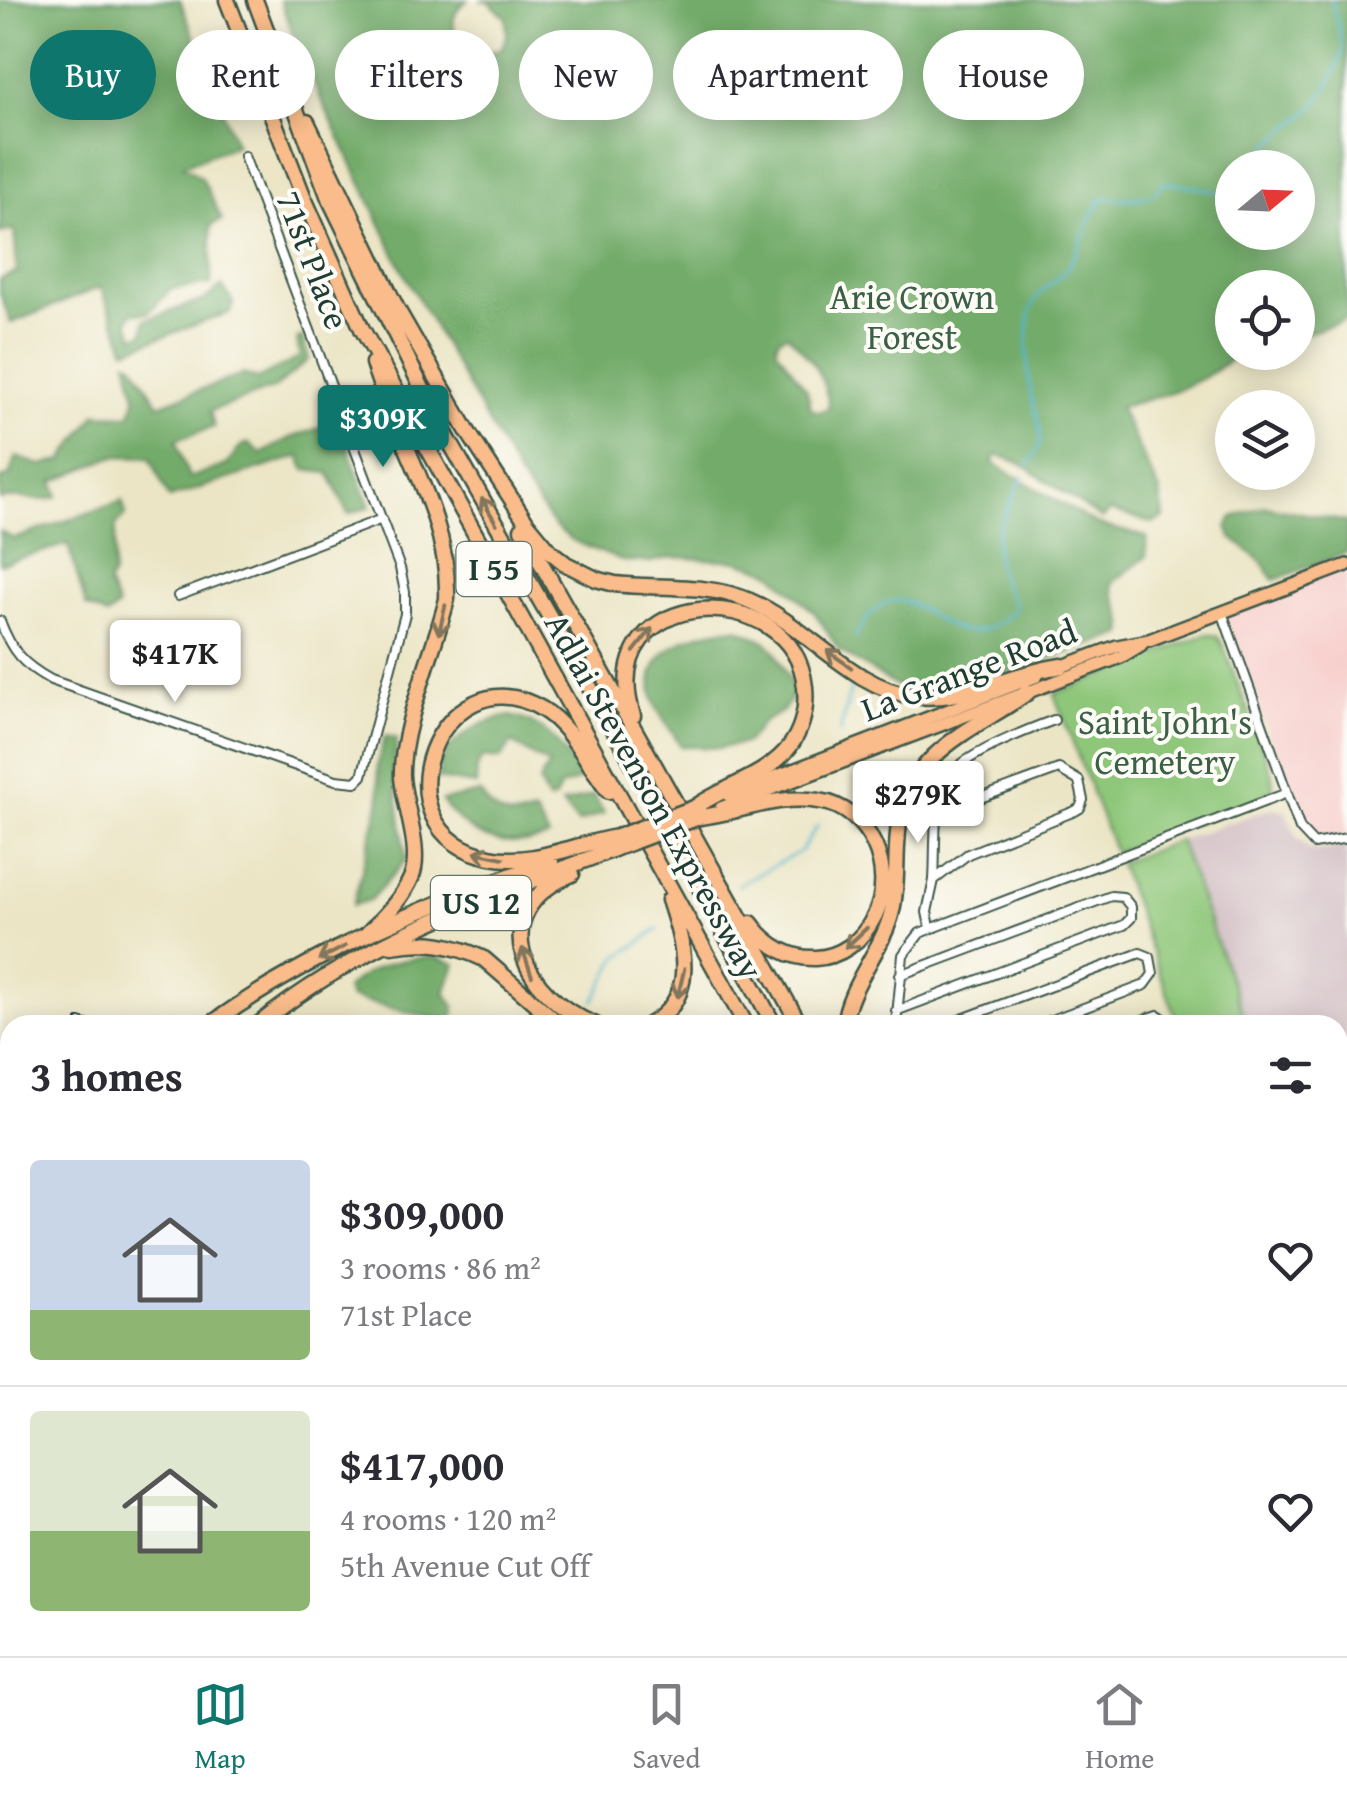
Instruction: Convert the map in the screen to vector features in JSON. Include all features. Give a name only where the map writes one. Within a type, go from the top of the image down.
[{"type":"highway","name":"Adlai Stevenson Expressway","points":[[227,0],[304,198],[362,329],[740,1015]]},
{"type":"highway","name":"Adlai Stevenson Expressway","points":[[256,0],[267,30]]},
{"type":"highway","name":"Adlai Stevenson Expressway","points":[[300,120],[329,198],[439,423],[625,748],[769,1015]]},
{"type":"highway","points":[[306,120],[397,310],[794,1015]]},
{"type":"highway","points":[[362,329],[438,523],[448,577],[438,636],[408,732],[402,776],[414,872],[368,943]]},
{"type":"highway","points":[[468,432],[539,539],[566,564],[596,580],[738,596],[768,609],[872,682],[902,694],[955,696],[1038,669],[1062,666]]},
{"type":"highway","points":[[653,762],[633,717],[628,693],[629,663],[638,642],[668,617],[696,608],[720,609],[752,618],[778,636],[798,664],[805,688],[804,714],[792,744],[720,804],[696,812]]},
{"type":"highway","points":[[848,1015],[892,912],[900,814],[922,766],[969,726],[1003,710],[1028,692]]},
{"type":"highway","points":[[590,853],[503,859],[468,850],[452,839],[429,806],[425,786],[426,766],[437,735],[463,710],[480,702],[498,698],[539,706],[556,719],[602,783],[627,809]]},
{"type":"highway","points":[[696,812],[720,804],[794,798],[824,801],[842,808],[866,828],[878,854],[881,873],[877,911],[868,927],[844,950],[814,959],[798,958],[778,950],[760,936],[705,857]]},
{"type":"highway","name":"US 12","points":[[223,1015],[299,969],[368,943],[468,890],[590,853],[696,812]]},
{"type":"highway","points":[[576,1015],[541,990],[525,962],[521,942],[530,908],[542,892],[564,878],[590,853]]},
{"type":"highway","points":[[655,862],[678,928],[685,966],[677,999],[663,1015]]},
{"type":"highway","points":[[368,943],[437,942],[469,952],[484,959],[548,1015]]},
{"type":"highway","name":"US 12","points":[[271,1015],[368,943]]},
{"type":"main road","name":"La Grange Road","points":[[720,804],[1121,657],[1149,640],[1347,566]]},
{"type":"main road","name":"La Grange Road","points":[[720,804],[1062,666],[1117,646],[1149,640]]},
{"type":"street","name":"71st Place","points":[[0,621],[27,667],[51,680],[336,780],[356,782],[366,766],[405,614],[405,592],[382,519],[244,156]]},
{"type":"street","points":[[178,596],[382,519]]},
{"type":"street","points":[[1222,612],[1300,828],[1314,844],[1347,838]]},
{"type":"street","points":[[930,927],[937,814],[945,780],[993,746],[1054,720]]},
{"type":"street","points":[[934,880],[968,854],[1075,811],[1083,800],[1078,781],[1059,769],[937,814]]},
{"type":"street","points":[[896,1015],[908,946],[930,927],[1287,793]]},
{"type":"street","points":[[896,1011],[1124,925],[1132,910],[1123,897],[1111,896],[900,975]]},
{"type":"street","points":[[973,1015],[1140,953],[1150,958],[1153,974],[1145,984],[1064,1015]]},
{"type":"shaded area","points":[[1347,568],[1347,836],[1315,841],[1302,826],[1225,613]]},
{"type":"shaded area","points":[[1273,808],[1285,810],[1296,836],[1309,849],[1326,850],[1347,843],[1347,1015],[1243,1015],[1179,840]]},
{"type":"green space","points":[[0,0],[180,0],[192,30],[176,30],[176,120],[226,120],[236,145],[183,165],[202,178],[222,220],[211,225],[211,284],[171,289],[148,313],[132,313],[128,321],[134,336],[144,333],[145,320],[204,300],[222,286],[233,302],[231,312],[126,350],[101,287],[11,323],[0,293],[0,279],[17,272],[14,229],[0,233]]},
{"type":"green space","name":"Arie Crown Forest","points":[[280,0],[468,0],[458,9],[455,30],[335,30],[335,120],[499,120],[499,49],[507,35],[506,17],[488,1],[480,0],[1347,0],[1347,320],[1315,330],[1315,270],[1215,270],[1215,370],[1184,387],[1119,407],[1160,492],[1164,518],[1153,523],[1110,511],[1102,519],[1020,463],[997,455],[993,463],[1096,524],[1146,537],[1146,557],[1112,583],[1124,620],[1123,634],[1003,675],[950,689],[896,686],[839,650],[815,613],[771,572],[738,561],[672,557],[651,562],[622,561],[574,541],[554,526],[517,474],[405,275],[315,86],[315,30],[291,30]],"holes":[[[787,334],[809,358],[827,396],[829,407],[820,412],[811,409],[807,390],[776,348],[778,339]]]},
{"type":"green space","points":[[302,337],[309,359],[275,388],[210,411],[214,427],[176,440],[189,478],[227,465],[241,446],[249,443],[261,454],[288,439],[338,421],[370,507],[348,514],[329,473],[305,470],[300,456],[169,498],[150,457],[114,456],[53,482],[58,496],[0,500],[0,479],[10,475],[16,457],[41,465],[62,461],[96,414],[130,415],[136,397],[127,361],[133,363],[159,405],[243,374],[257,379],[300,357],[297,340]]},
{"type":"green space","points":[[122,501],[126,515],[116,525],[113,574],[108,584],[118,607],[107,616],[86,606],[68,544],[0,564],[0,531],[14,539]]},
{"type":"green space","points":[[1265,506],[1347,522],[1347,553],[1274,580],[1260,560],[1231,537],[1227,527],[1233,517]]},
{"type":"green space","points":[[737,628],[765,641],[775,651],[792,684],[792,697],[783,711],[763,722],[746,743],[719,748],[681,746],[653,698],[656,666],[664,654],[690,637]]},
{"type":"green space","name":"Saint John's Cemetery","points":[[1207,634],[1217,636],[1223,645],[1272,774],[1273,787],[1262,797],[1115,853],[1054,694]]},
{"type":"green space","points":[[510,716],[544,731],[582,779],[560,787],[555,799],[548,801],[539,782],[549,765],[512,743],[500,759],[482,757],[476,785],[438,779],[445,755],[462,736]]},
{"type":"green space","points":[[385,736],[397,739],[394,771],[406,860],[370,900],[353,905],[380,801],[377,766]]},
{"type":"green space","points":[[480,793],[503,815],[535,813],[549,837],[517,843],[489,839],[464,824],[442,801]]},
{"type":"green space","points":[[594,795],[604,813],[578,823],[562,804]]},
{"type":"green space","points":[[1179,840],[1243,1015],[1175,1015],[1119,863]]},
{"type":"green space","points":[[435,957],[455,964],[445,993],[455,1007],[454,1015],[419,1015],[350,998],[346,989],[366,974],[410,959]]},
{"type":"waterway","points":[[1332,0],[1342,44]]},
{"type":"waterway","points":[[1266,150],[1321,98],[1343,49]]},
{"type":"waterway","points":[[1029,465],[1040,440],[1029,380],[1032,305],[1068,267],[1103,198],[1145,197],[1163,183],[1215,191]]},
{"type":"waterway","points":[[855,637],[876,609],[895,600],[910,603],[955,629],[973,631],[992,626],[1015,609],[1002,581],[996,550],[1000,526],[1023,476]]},
{"type":"waterway","points":[[840,732],[852,683]]},
{"type":"waterway","points":[[738,885],[801,851],[818,825]]},
{"type":"waterway","points":[[594,1001],[617,958],[659,929]]}]
